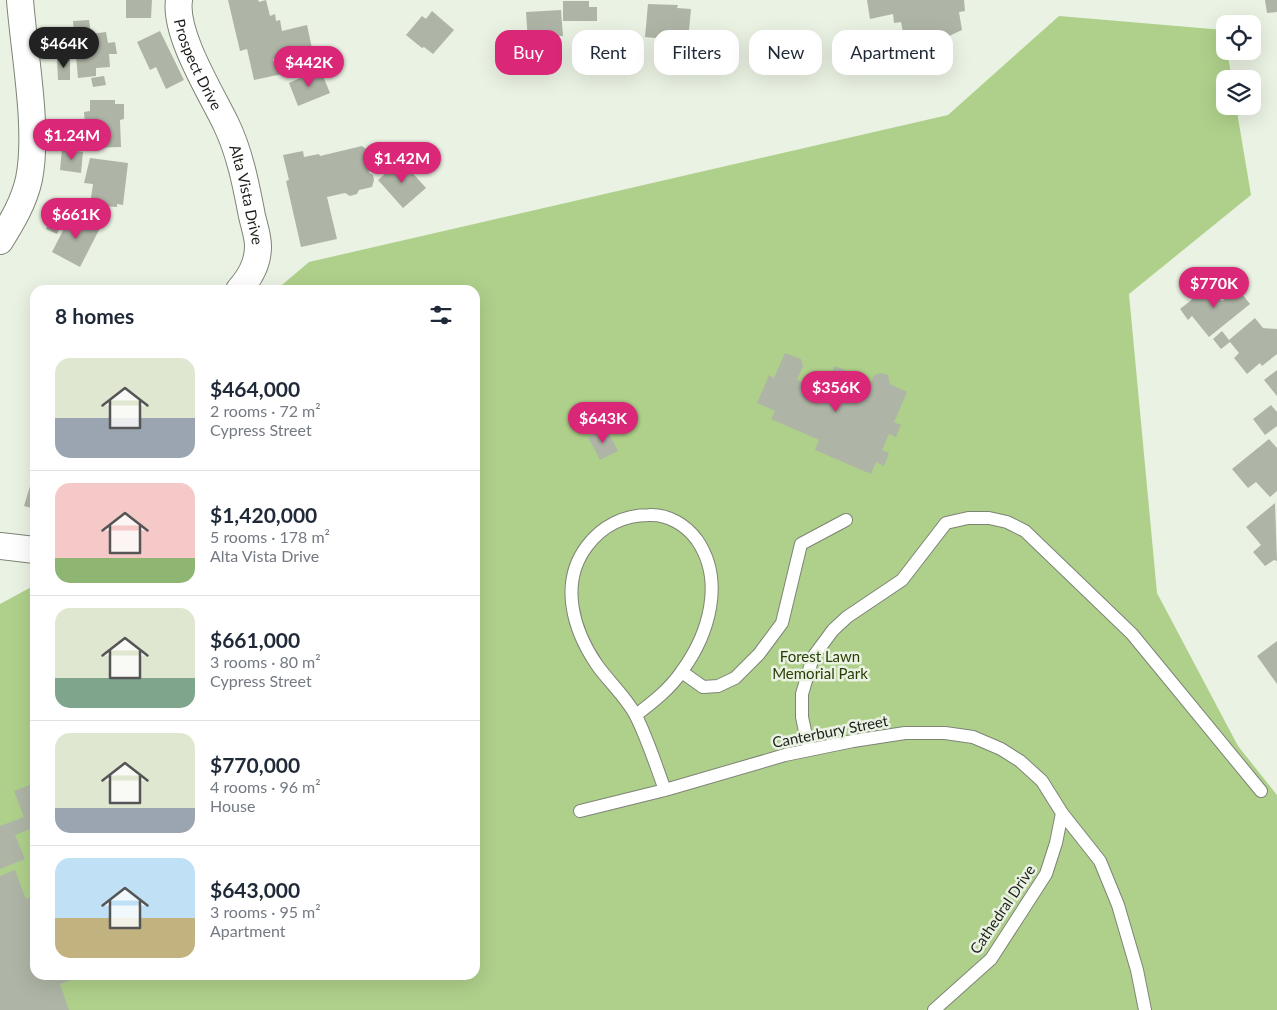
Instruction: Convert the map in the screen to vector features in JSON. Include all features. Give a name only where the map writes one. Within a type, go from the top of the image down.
[{"type":"street","points":[[0,242],[17,213],[29,180],[32,134],[20,0]]},
{"type":"street","name":"Prospect Drive","points":[[179,0],[178,8],[182,30],[207,89],[227,126]]},
{"type":"street","name":"Alta Vista Drive","points":[[227,126],[243,172],[258,246],[252,274],[243,285]]},
{"type":"street","points":[[0,546],[30,549]]},
{"type":"lane","points":[[636,715],[660,696],[682,672],[704,630],[711,602],[712,585],[709,566],[702,548],[690,531],[671,519],[651,515],[633,516],[617,521],[603,529],[579,557],[572,574],[572,603],[581,636],[597,665],[636,715],[665,790]]},
{"type":"lane","points":[[809,750],[802,717],[802,694],[813,657],[821,644],[847,617],[902,580],[946,523],[968,518],[989,518],[1007,522],[1025,531],[1112,614],[1183,693],[1261,791]]},
{"type":"lane","points":[[682,672],[703,687],[718,686],[735,678],[759,654],[782,622],[801,544],[846,520]]},
{"type":"lane","name":"Canterbury Street","points":[[580,810],[665,790],[719,773],[809,750],[853,741],[905,734],[945,733],[973,737],[1001,749],[1020,761],[1042,782],[1062,813]]},
{"type":"lane","points":[[1062,813],[1100,860],[1118,905],[1137,970],[1146,1010]]},
{"type":"lane","name":"Cathedral Drive","points":[[934,1010],[991,959],[1046,874],[1056,843],[1062,813]]},
{"type":"green space","name":"Forest Lawn Memorial Park","points":[[1059,16],[1216,29],[1216,60],[1229,60],[1230,70],[1216,70],[1216,115],[1238,115],[1251,195],[1129,294],[1157,593],[1238,746],[1277,795],[1277,1010],[0,1010],[0,604],[30,588],[30,980],[480,980],[480,285],[282,285],[309,262],[948,115]]},
{"type":"building","points":[[126,0],[152,0],[151,18],[126,18]]},
{"type":"building","points":[[228,0],[258,0],[259,2],[266,0],[270,16],[275,14],[276,21],[280,20],[282,31],[307,25],[313,53],[289,59],[289,56],[273,59],[274,62],[279,61],[282,74],[254,80],[247,49],[240,51]]},
{"type":"building","points":[[867,0],[964,0],[965,11],[959,12],[962,30],[953,34],[953,30],[902,30],[901,22],[894,23],[893,14],[870,19]]},
{"type":"building","points":[[1265,0],[1277,0],[1277,12],[1267,13]]},
{"type":"building","points":[[563,1],[589,1],[589,7],[597,7],[597,21],[563,21]]},
{"type":"building","points":[[648,4],[678,5],[677,8],[691,9],[689,30],[654,30],[654,38],[645,37]]},
{"type":"building","points":[[561,10],[563,36],[562,30],[527,30],[526,12]]},
{"type":"building","points":[[432,11],[454,30],[433,54],[406,35],[422,16],[426,19]]},
{"type":"building","points":[[89,20],[91,34],[106,32],[108,43],[115,42],[117,54],[109,54],[110,67],[96,68],[96,76],[78,78],[73,21]]},
{"type":"building","points":[[160,31],[184,80],[166,89],[156,67],[150,70],[137,42]]},
{"type":"building","points":[[57,59],[70,59],[70,80],[58,80]]},
{"type":"building","points":[[320,69],[330,93],[298,106],[289,83]]},
{"type":"building","points":[[104,76],[106,85],[93,87],[91,78]]},
{"type":"building","points":[[90,100],[115,100],[115,104],[124,104],[124,119],[120,120],[121,147],[90,148],[89,124],[85,124],[84,112],[90,111]]},
{"type":"building","points":[[362,146],[367,150],[369,173],[373,175],[374,180],[372,187],[359,190],[357,194],[350,196],[345,193],[327,197],[337,239],[301,247],[286,181],[289,180],[283,155],[303,151],[304,157],[319,154],[320,156]]},
{"type":"building","points":[[62,149],[83,152],[81,173],[60,170]]},
{"type":"building","points":[[90,158],[128,163],[123,205],[117,204],[117,207],[102,206],[103,200],[91,198],[93,184],[84,183]]},
{"type":"building","points":[[401,160],[426,188],[403,208],[378,180]]},
{"type":"building","points":[[55,208],[66,213],[57,234],[46,229]]},
{"type":"building","points":[[72,213],[100,228],[80,267],[52,252]]},
{"type":"building","points":[[1209,286],[1222,301],[1238,289],[1250,304],[1209,337],[1192,316],[1188,320],[1180,309]]},
{"type":"building","points":[[1255,318],[1263,328],[1277,329],[1277,354],[1262,366],[1260,363],[1247,374],[1234,358],[1239,353],[1230,342],[1221,349],[1213,339],[1222,331],[1229,340]]},
{"type":"building","points":[[785,353],[801,359],[803,366],[797,380],[823,391],[835,366],[852,373],[844,392],[863,401],[874,375],[881,373],[888,375],[890,384],[907,392],[894,422],[901,425],[896,437],[889,434],[882,450],[889,453],[884,466],[876,462],[871,474],[815,450],[819,440],[771,419],[775,411],[757,403],[769,375],[774,378]]},
{"type":"building","points":[[1277,370],[1277,396],[1264,380]]},
{"type":"building","points":[[1271,405],[1277,412],[1277,426],[1265,435],[1253,419]]},
{"type":"building","points":[[606,427],[618,451],[600,460],[588,437]]},
{"type":"building","points":[[1269,439],[1277,448],[1277,491],[1270,497],[1256,482],[1248,488],[1232,469]]},
{"type":"building","points":[[30,486],[30,508],[24,506]]},
{"type":"building","points":[[1275,503],[1277,561],[1274,560],[1265,566],[1253,552],[1261,545],[1246,527]]},
{"type":"building","points":[[1277,641],[1277,684],[1257,656]]},
{"type":"building","points":[[30,785],[30,829],[15,835],[25,859],[0,869],[0,826],[24,817],[14,791]]},
{"type":"building","points":[[15,870],[26,899],[30,898],[30,980],[71,980],[60,984],[69,1010],[0,1010],[0,876]]}]
